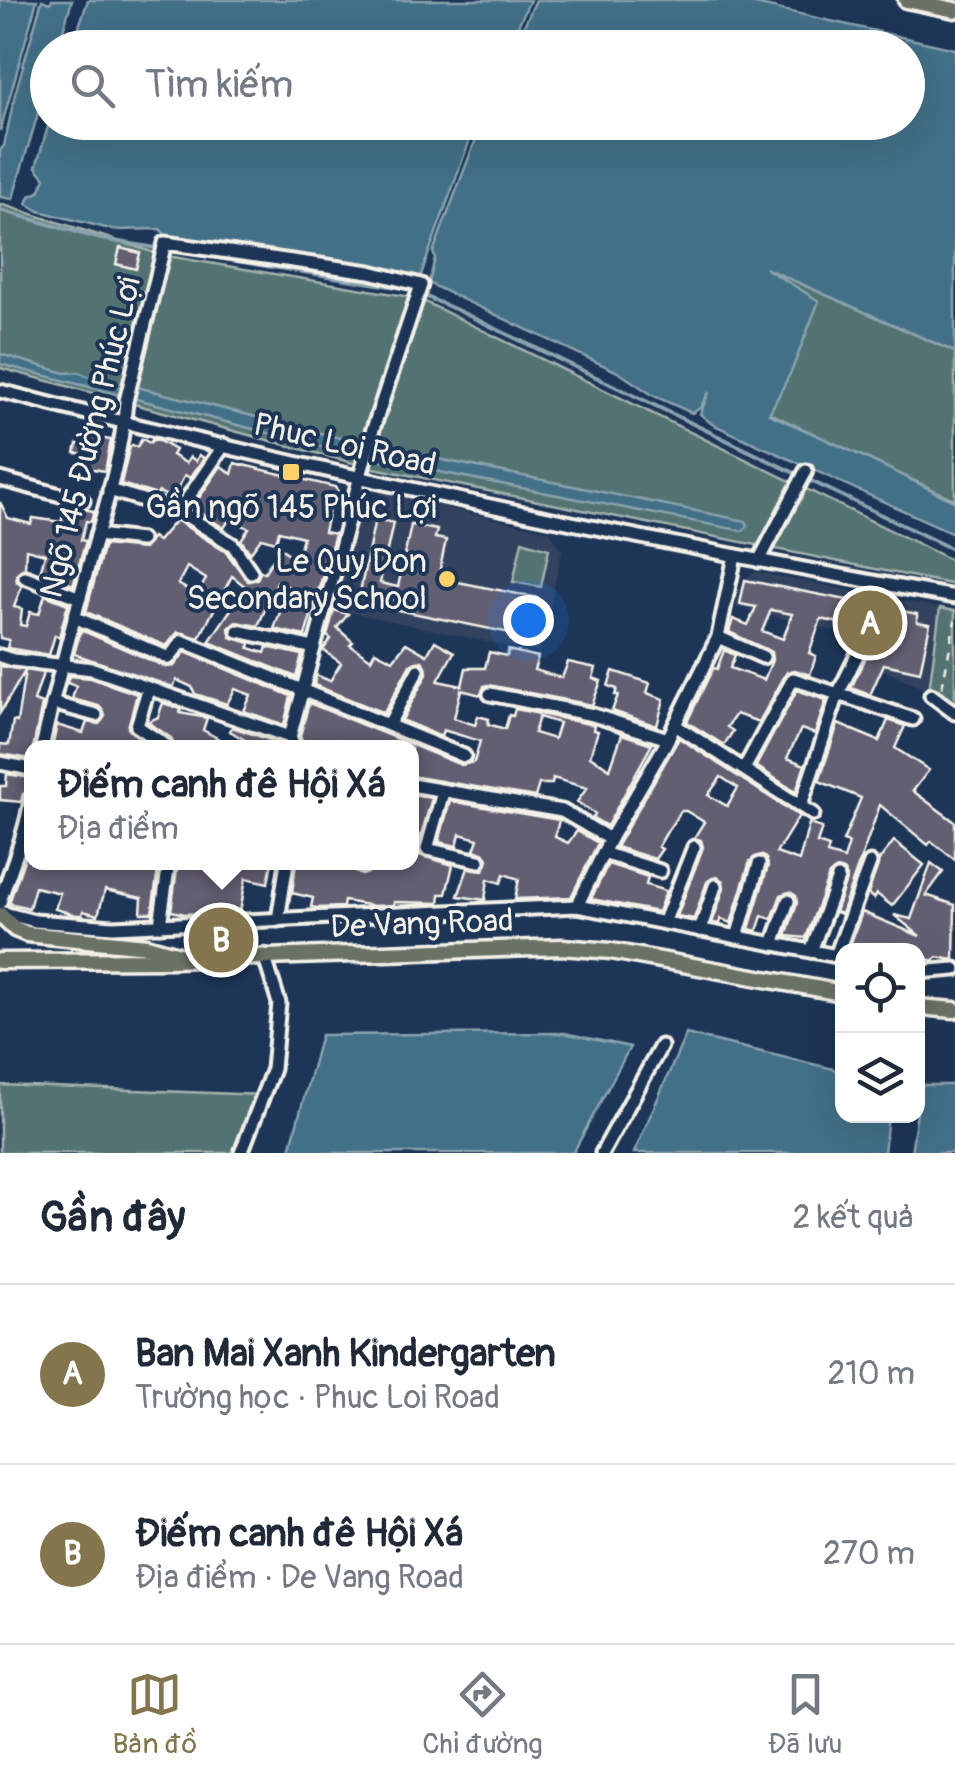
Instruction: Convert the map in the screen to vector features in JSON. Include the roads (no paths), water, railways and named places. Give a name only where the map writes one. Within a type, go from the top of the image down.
[{"type":"main road","points":[[906,0],[955,10]]},
{"type":"main road","points":[[0,914],[15,929],[27,934],[147,946],[189,959]]},
{"type":"main road","name":"De Vang Road","points":[[0,960],[585,948],[835,993]]},
{"type":"main road","points":[[925,1008],[955,1010]]},
{"type":"street","name":"Ngõ 145 Đường Phúc Lợi","points":[[44,740],[60,664],[109,490],[125,422],[126,400],[163,248],[370,272],[421,285],[372,432],[362,477]]},
{"type":"street","name":"Phuc Loi Road","points":[[0,391],[362,477],[759,561]]},
{"type":"street","points":[[179,512],[224,445]]},
{"type":"street","points":[[803,476],[759,561],[955,597]]},
{"type":"street","points":[[293,740],[314,648],[362,477]]},
{"type":"street","points":[[0,479],[83,501]]},
{"type":"street","points":[[109,490],[179,512],[233,545],[251,572]]},
{"type":"street","points":[[97,535],[141,540]]},
{"type":"street","points":[[577,906],[610,839],[668,739],[718,636],[734,556]]},
{"type":"street","points":[[25,577],[80,598]]},
{"type":"street","points":[[74,617],[169,658],[182,641],[464,756]]},
{"type":"street","points":[[238,631],[314,648]]},
{"type":"street","points":[[718,636],[763,657]]},
{"type":"street","points":[[801,805],[838,694],[864,642]]},
{"type":"street","points":[[0,656],[93,670],[287,740]]},
{"type":"street","points":[[389,724],[418,670]]},
{"type":"street","points":[[744,770],[793,679],[914,719]]},
{"type":"street","points":[[148,690],[136,726],[159,740]]},
{"type":"street","points":[[490,694],[593,715],[668,739]]},
{"type":"street","points":[[935,698],[955,713]]},
{"type":"street","points":[[52,703],[96,715]]},
{"type":"street","points":[[674,725],[814,814]]},
{"type":"street","points":[[419,787],[562,811],[610,839]]},
{"type":"street","points":[[443,792],[427,848],[478,861]]},
{"type":"street","points":[[0,902],[24,834]]},
{"type":"street","points":[[0,848],[15,854]]},
{"type":"street","points":[[664,922],[694,848]]},
{"type":"street","points":[[603,853],[660,871]]},
{"type":"street","points":[[843,943],[870,863]]},
{"type":"street","points":[[737,937],[760,864]]},
{"type":"street","points":[[160,925],[167,870]]},
{"type":"street","points":[[278,920],[286,870]]},
{"type":"street","points":[[812,951],[838,878]]},
{"type":"street","points":[[700,930],[715,886]]},
{"type":"street","points":[[773,944],[788,902]]},
{"type":"street","points":[[0,914],[74,926],[160,925],[577,906],[835,955]]},
{"type":"street","points":[[241,1153],[273,1069],[280,1003],[264,954]]},
{"type":"street","points":[[925,972],[955,970]]},
{"type":"street","points":[[602,1153],[661,1046]]},
{"type":"waterway","points":[[0,210],[101,239],[408,289],[952,549]]},
{"type":"place","name":"Gần ngõ 145 Phúc Lợi","points":[[291,472]]},
{"type":"place","name":"Le Quy Don Secondary School","points":[[447,579]]},
{"type":"place","name":"Ban Mai Xanh Kindergarten","points":[[870,623]]},
{"type":"place","name":"Điếm canh đê Hội Xá","points":[[221,940]]}]
